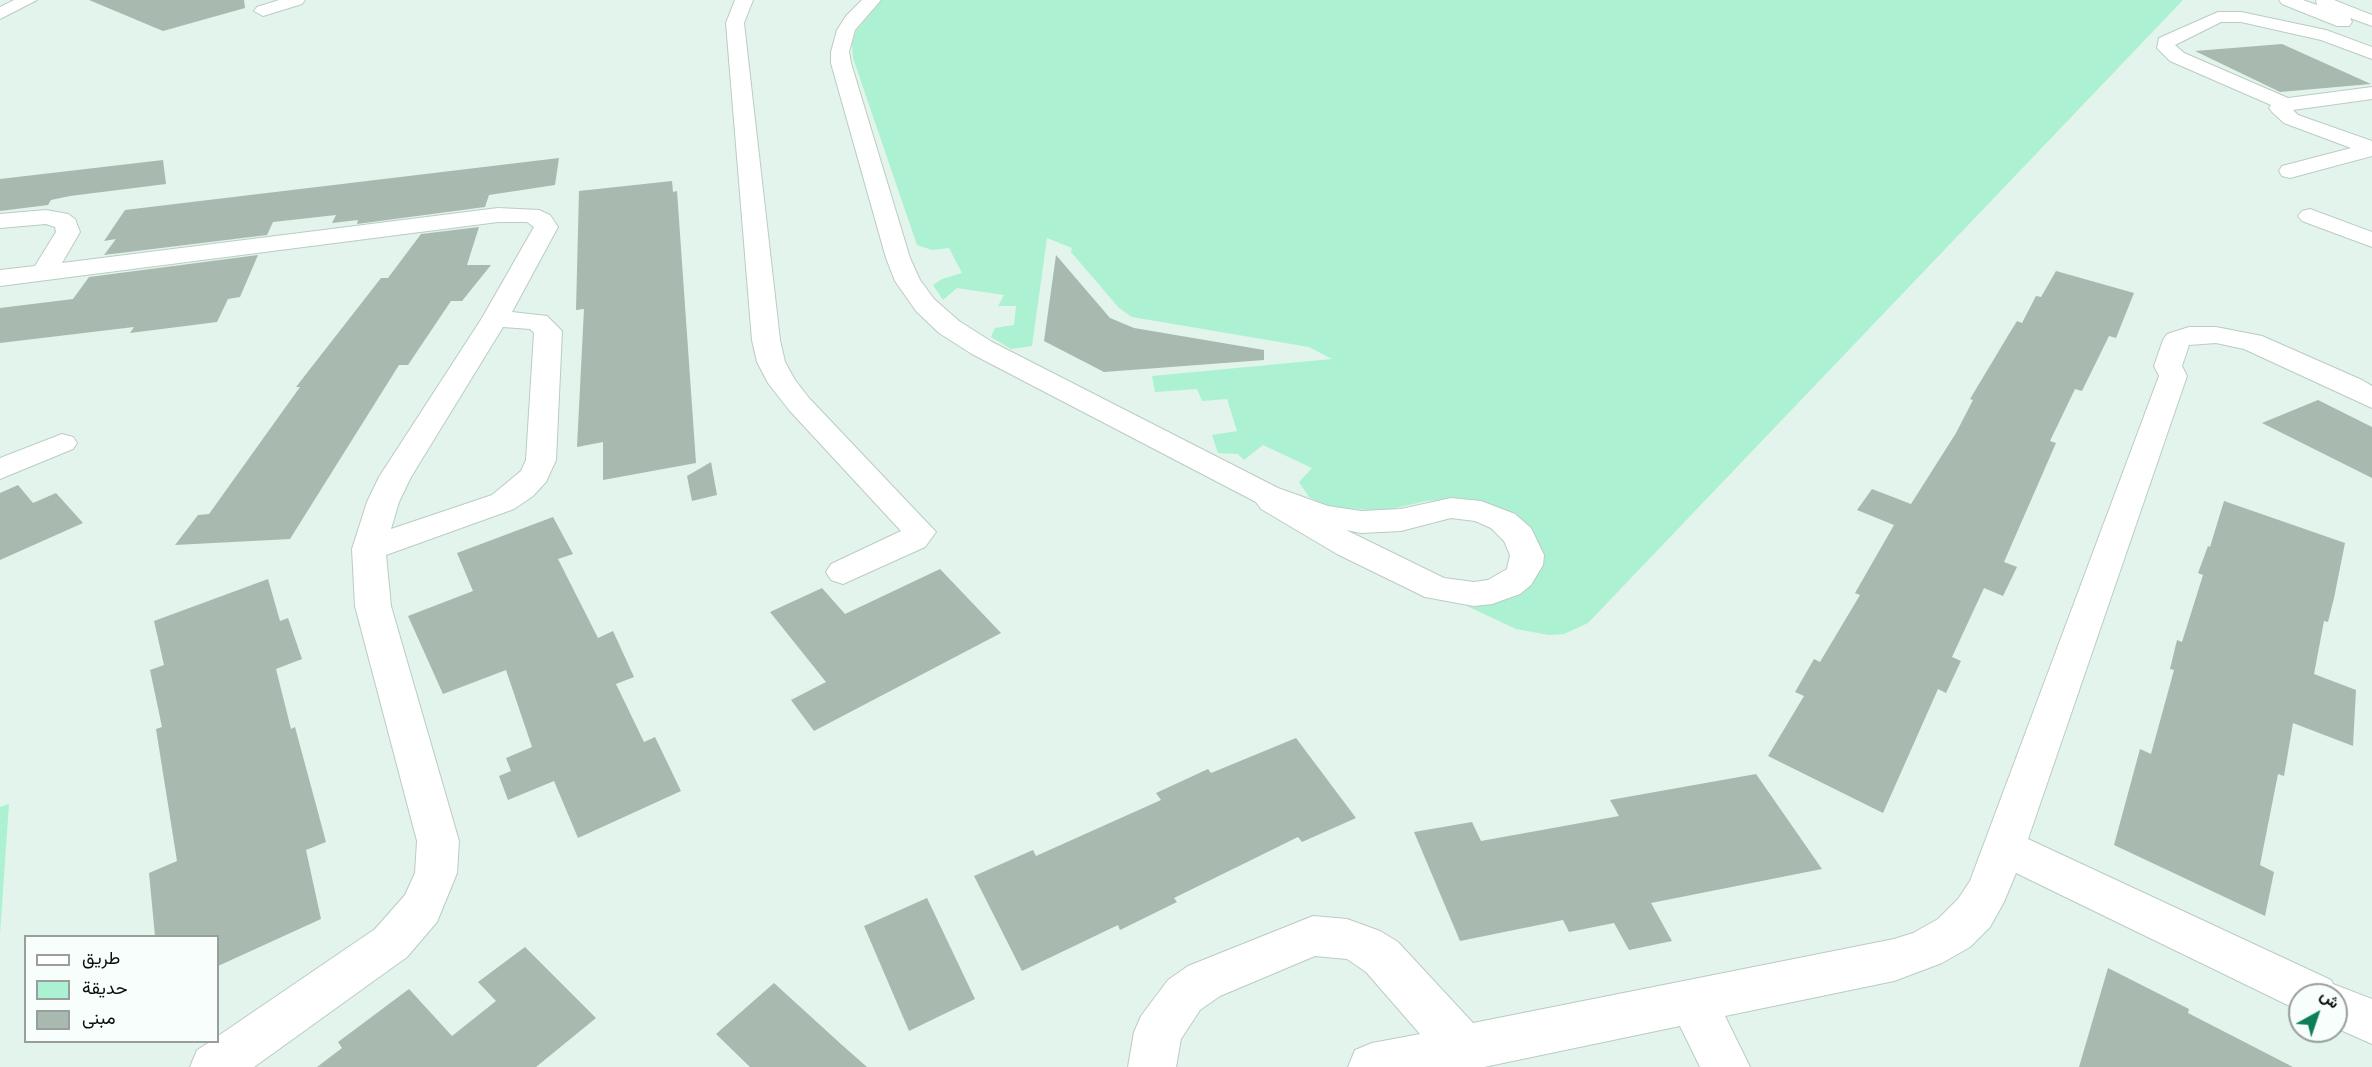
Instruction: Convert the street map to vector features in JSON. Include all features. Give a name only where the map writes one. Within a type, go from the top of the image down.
[{"type":"street","points":[[0,14],[28,0]]},
{"type":"street","points":[[263,11],[296,0]]},
{"type":"street","points":[[744,0],[735,23],[766,340],[771,362],[782,383],[799,404],[920,532],[914,540],[843,572]]},
{"type":"street","points":[[872,0],[846,30],[840,52],[841,63],[898,258],[908,282],[925,305],[949,327],[982,348],[1267,495],[1322,515],[1361,522],[1401,520],[1451,508],[1481,511],[1503,521],[1519,536],[1527,555],[1526,565],[1519,577],[1508,586],[1492,592],[1464,594],[1437,589],[1349,546],[1272,502],[1267,495]]},
{"type":"street","points":[[2289,0],[2368,44]]},
{"type":"street","points":[[2318,0],[2345,4],[2372,21]]},
{"type":"street","points":[[2368,44],[2270,21],[2228,16],[2212,20],[2166,42],[2166,48],[2177,57],[2285,104],[2372,93]]},
{"type":"street","points":[[2348,64],[2332,53],[2368,44]]},
{"type":"street","points":[[2285,104],[2281,106],[2280,111],[2291,119],[2372,148]]},
{"type":"street","points":[[2290,171],[2372,148]]},
{"type":"street","points":[[0,278],[507,214],[531,215],[542,220],[546,226],[495,318],[395,477],[383,502],[369,549],[373,606],[438,842],[436,873],[421,908],[391,943],[350,974],[214,1067]]},
{"type":"street","points":[[2310,216],[2372,240]]},
{"type":"street","points":[[0,221],[46,217],[60,219],[67,224],[68,232],[43,273]]},
{"type":"street","points":[[369,549],[503,502],[522,489],[535,475],[541,460],[549,331],[538,322],[495,318]]},
{"type":"street","points":[[1372,1067],[1465,1050],[1691,1000],[1894,960],[1926,949],[1954,933],[1974,913],[1989,889],[2172,376],[2181,372],[2191,356],[2210,352],[2239,353],[2279,362],[2340,388],[2367,396]]},
{"type":"street","points":[[0,468],[62,443]]},
{"type":"street","points":[[2004,847],[2290,983]]},
{"type":"street","points":[[1152,1067],[1158,1032],[1184,995],[1204,981],[1314,936],[1347,939],[1364,945],[1382,957],[1465,1050]]},
{"type":"street","points":[[1691,1000],[1726,1067]]},
{"type":"street","points":[[2348,1011],[2372,1022]]},
{"type":"green space","points":[[882,0],[2183,0],[1588,623],[1564,634],[1549,635],[1516,629],[1467,606],[1511,598],[1523,591],[1539,562],[1459,499],[1426,501],[1383,511],[1328,507],[1309,497],[1299,482],[1312,468],[1263,445],[1244,460],[1238,454],[1218,453],[1212,435],[1237,431],[1227,399],[1202,401],[1197,389],[1155,392],[1152,376],[1332,359],[1309,347],[1132,317],[1119,308],[1071,252],[1072,248],[1047,238],[1032,346],[1011,349],[991,337],[995,328],[1014,325],[1016,306],[998,306],[1004,295],[957,288],[943,300],[933,285],[942,279],[962,273],[949,248],[932,250],[917,245],[853,58],[852,43],[856,31]]},
{"type":"green space","points":[[9,804],[0,934],[0,807]]},
{"type":"building","points":[[89,0],[244,0],[245,8],[163,31]]},
{"type":"building","points":[[2282,44],[2371,84],[2280,92],[2195,51]]},
{"type":"building","points":[[559,158],[555,185],[489,195],[485,207],[357,224],[358,220],[332,223],[336,215],[273,222],[267,235],[104,255],[116,239],[104,241],[125,210]]},
{"type":"building","points":[[163,160],[166,184],[70,196],[51,200],[48,205],[0,211],[0,179]]},
{"type":"building","points":[[672,181],[673,192],[677,191],[696,463],[603,480],[603,442],[577,447],[584,309],[576,310],[579,191]]},
{"type":"building","points":[[479,227],[467,265],[491,265],[462,301],[451,301],[408,365],[399,365],[290,539],[175,545],[198,515],[209,514],[300,387],[296,387],[381,278],[388,278],[421,234]]},
{"type":"building","points":[[258,255],[240,297],[228,299],[217,322],[130,333],[134,327],[0,343],[0,308],[73,299],[89,277]]},
{"type":"building","points":[[1056,255],[1110,318],[1134,328],[1264,350],[1264,360],[1104,372],[1044,341]]},
{"type":"building","points":[[2056,271],[2134,293],[2116,338],[2109,336],[2082,391],[2075,389],[2050,441],[2056,443],[2004,562],[2017,567],[2003,596],[1984,588],[1952,657],[1961,661],[1946,693],[1938,689],[1883,813],[1768,756],[1804,696],[1795,692],[1814,659],[1820,662],[1860,595],[1855,593],[1894,525],[1857,510],[1872,489],[1911,504],[1956,433],[1973,400],[1970,399],[2017,321],[2022,323],[2036,296],[2041,297]]},
{"type":"building","points":[[2318,400],[2372,427],[2372,478],[2262,423]]},
{"type":"building","points":[[711,462],[717,495],[692,501],[687,476]]},
{"type":"building","points":[[18,485],[33,503],[56,493],[83,523],[0,560],[0,493]]},
{"type":"building","points":[[2224,501],[2345,543],[2328,622],[2324,621],[2314,674],[2356,690],[2353,746],[2293,723],[2284,776],[2278,774],[2260,865],[2274,872],[2265,916],[2114,845],[2140,749],[2151,754],[2174,670],[2170,669],[2177,640],[2182,642],[2203,575],[2198,573],[2208,546],[2210,547]]},
{"type":"building","points":[[553,517],[573,554],[558,559],[598,638],[613,631],[634,677],[616,684],[644,742],[655,737],[681,791],[578,838],[554,781],[508,800],[499,776],[511,771],[506,758],[532,747],[506,670],[443,694],[408,616],[473,591],[457,553]]},
{"type":"building","points":[[940,569],[1001,633],[814,731],[791,700],[826,682],[770,612],[822,588],[845,614]]},
{"type":"building","points":[[268,579],[280,621],[288,618],[302,659],[276,669],[291,729],[295,727],[326,842],[306,850],[321,919],[219,966],[219,935],[155,935],[149,873],[177,861],[156,729],[162,727],[150,670],[164,665],[154,621]]},
{"type":"building","points":[[1296,738],[1356,818],[1302,842],[1298,837],[1174,898],[1177,902],[1120,930],[1118,925],[1022,971],[974,876],[1033,850],[1036,856],[1161,800],[1156,793],[1208,769],[1211,773]]},
{"type":"building","points":[[1756,774],[1822,869],[1651,903],[1672,941],[1629,950],[1614,923],[1569,932],[1563,920],[1460,941],[1414,832],[1472,822],[1481,841],[1619,816],[1610,800]]},
{"type":"building","points":[[927,898],[975,999],[909,1031],[864,926]]},
{"type":"building","points":[[525,947],[596,1018],[536,1067],[317,1067],[342,1048],[338,1042],[409,989],[452,1036],[496,1001],[478,982]]},
{"type":"building","points":[[2108,968],[2189,1009],[2188,1013],[2293,1067],[2079,1067]]},
{"type":"building","points":[[774,983],[867,1067],[750,1067],[716,1034]]}]
